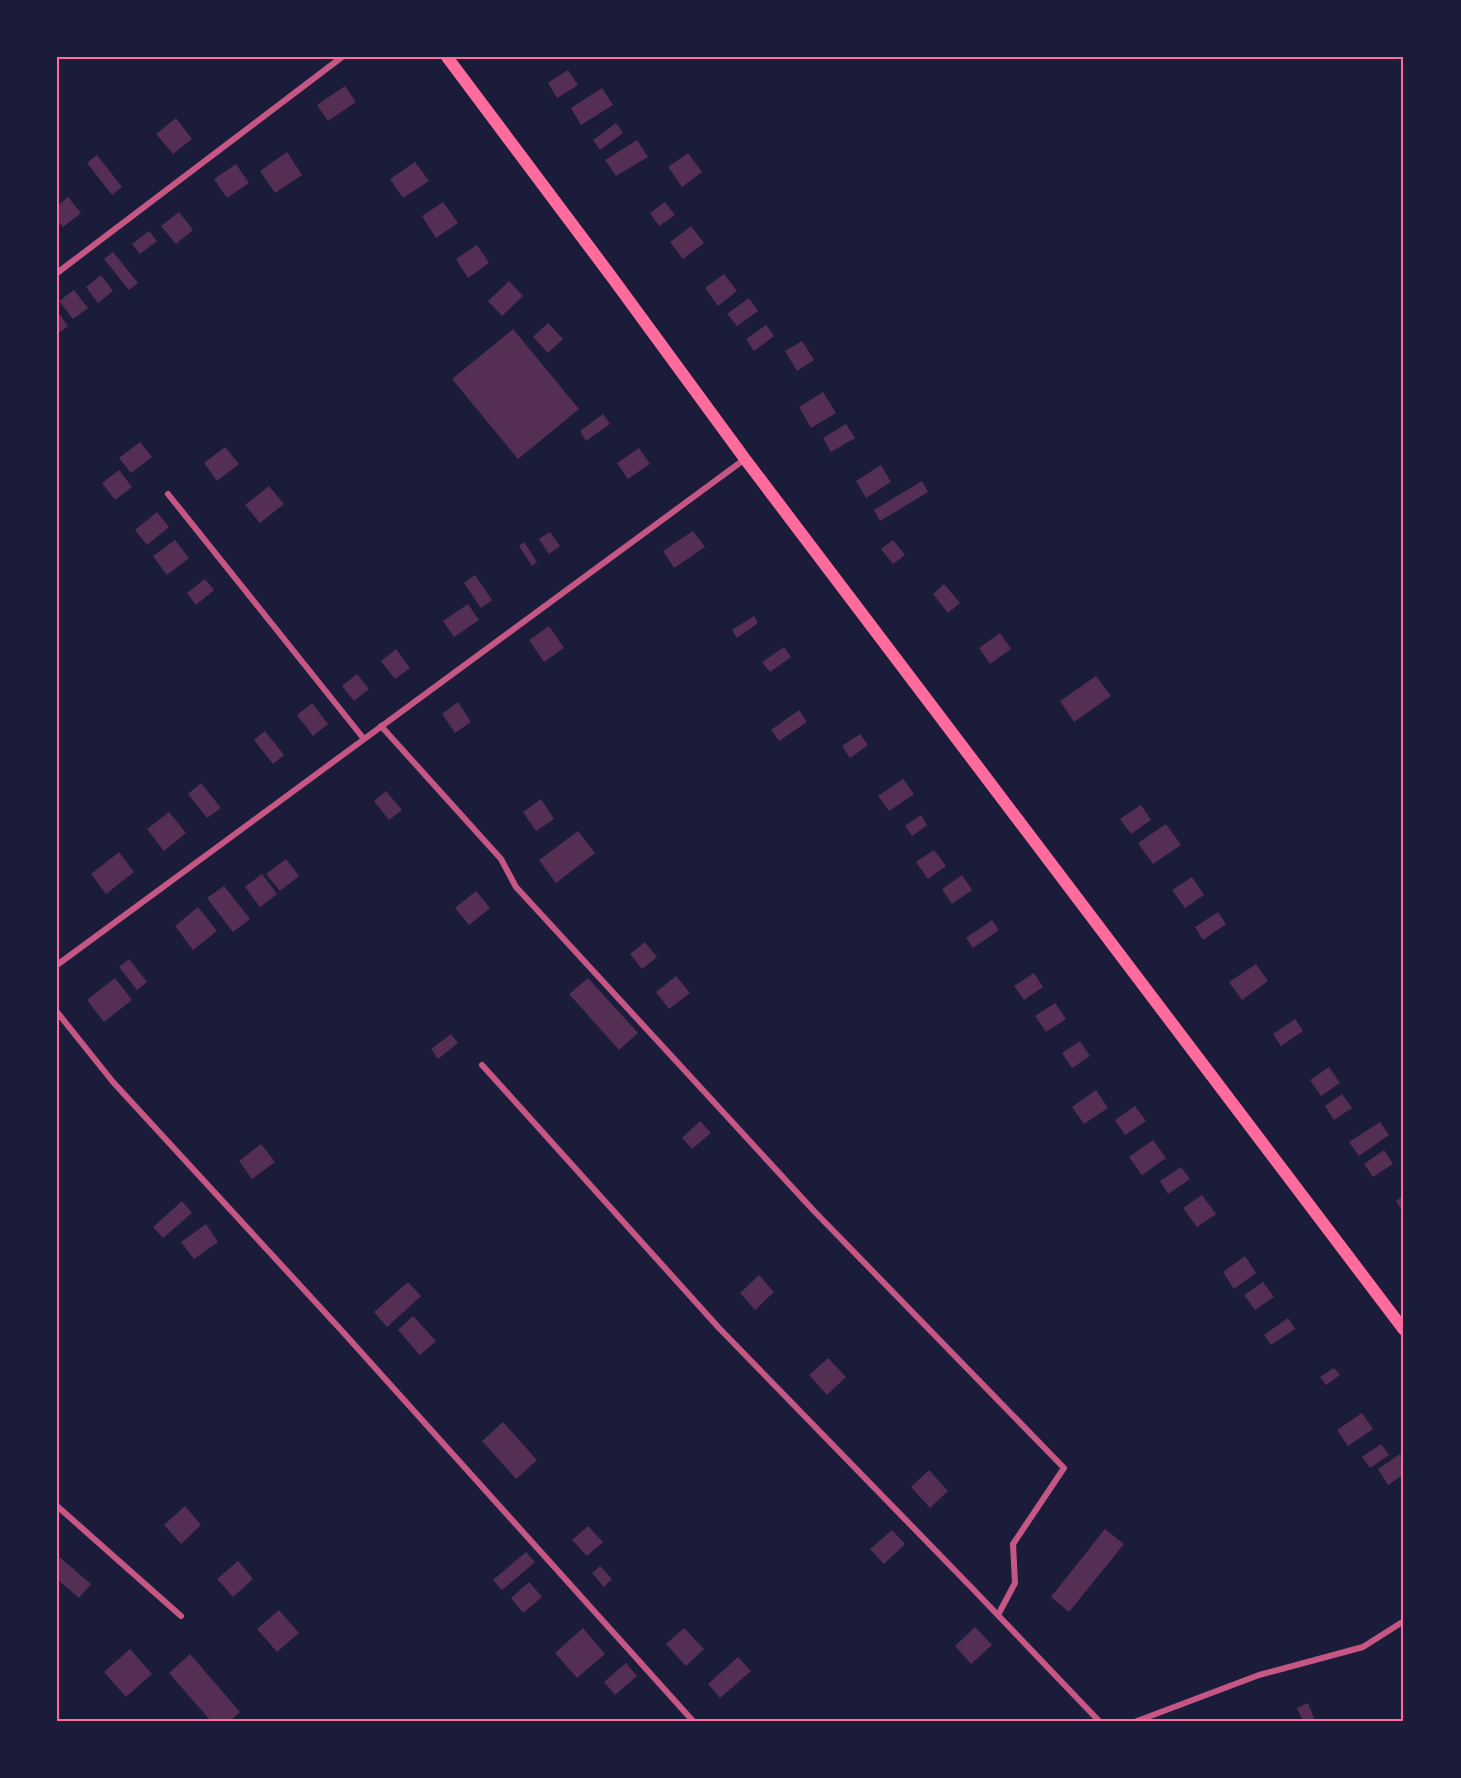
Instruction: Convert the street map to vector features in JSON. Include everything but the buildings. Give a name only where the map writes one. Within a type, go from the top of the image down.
[{"type":"highway","points":[[447,57],[612,276],[745,459],[1404,1330]]},
{"type":"street","points":[[57,273],[342,57]]},
{"type":"street","points":[[57,965],[745,459]]},
{"type":"street","points":[[168,494],[364,739]]},
{"type":"street","points":[[381,726],[501,859],[516,888],[673,1059],[814,1211],[1064,1468],[1013,1544],[1016,1583],[998,1616]]},
{"type":"street","points":[[57,1012],[113,1082],[350,1340],[693,1721]]},
{"type":"street","points":[[482,1065],[719,1328],[1099,1721]]},
{"type":"street","points":[[57,1506],[181,1616]]},
{"type":"street","points":[[1137,1721],[1259,1675],[1364,1647],[1404,1622]]}]
